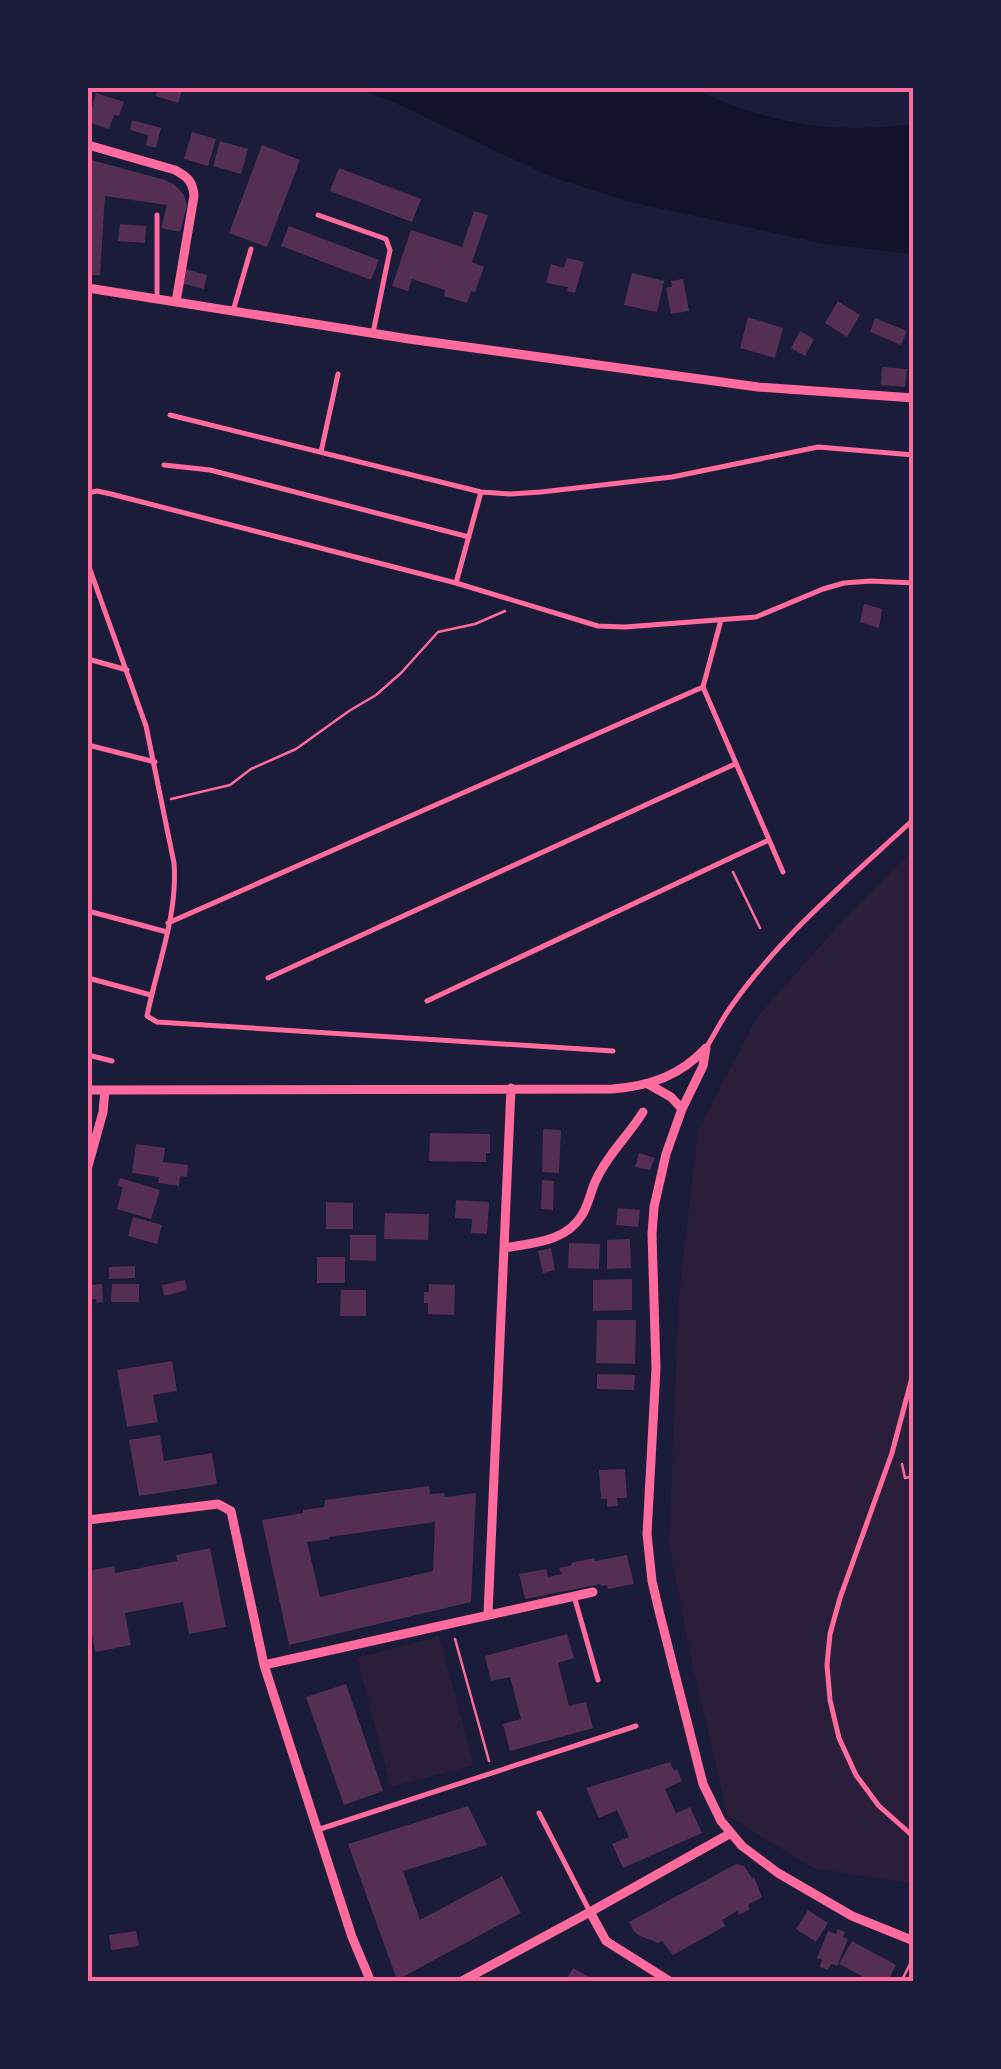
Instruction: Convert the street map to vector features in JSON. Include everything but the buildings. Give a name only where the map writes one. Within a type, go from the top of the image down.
[{"type":"street","points":[[88,146],[175,170],[187,176],[193,186],[176,302]]},
{"type":"street","points":[[88,288],[373,334],[758,387],[914,398]]},
{"type":"street","points":[[88,1090],[612,1089],[648,1084],[680,1071],[706,1048]]},
{"type":"street","points":[[706,1048],[703,1066],[682,1109],[660,1181],[652,1234],[656,1368],[648,1546],[656,1596],[702,1784],[720,1821],[760,1860],[836,1908],[914,1941]]},
{"type":"street","points":[[648,1084],[682,1109]]},
{"type":"street","points":[[488,1614],[510,1088]]},
{"type":"street","points":[[88,1166],[105,1090]]},
{"type":"street","points":[[504,1248],[542,1242],[568,1232],[582,1216],[610,1156],[643,1112]]},
{"type":"street","points":[[88,1520],[218,1504],[227,1507],[233,1518],[264,1665],[370,1982]]},
{"type":"street","points":[[264,1665],[593,1592]]},
{"type":"street","points":[[460,1982],[731,1833]]},
{"type":"street","points":[[590,1912],[606,1941],[671,1982]]},
{"type":"lane","points":[[157,215],[157,299]]},
{"type":"lane","points":[[318,216],[386,239],[390,250],[373,334]]},
{"type":"lane","points":[[233,311],[251,249]]},
{"type":"lane","points":[[321,452],[338,374]]},
{"type":"lane","points":[[170,416],[481,492],[510,494],[672,477],[818,447],[914,455]]},
{"type":"lane","points":[[164,466],[210,470],[468,537]]},
{"type":"lane","points":[[456,583],[481,492]]},
{"type":"lane","points":[[88,494],[112,494],[456,583],[598,626],[756,617],[844,583],[914,583]]},
{"type":"lane","points":[[88,564],[146,726],[174,864],[176,881],[148,1016],[157,1022],[613,1051]]},
{"type":"lane","points":[[720,620],[703,687],[783,872]]},
{"type":"lane","points":[[88,659],[126,670]]},
{"type":"lane","points":[[168,923],[703,687]]},
{"type":"lane","points":[[88,744],[155,762]]},
{"type":"lane","points":[[268,978],[735,764]]},
{"type":"lane","points":[[706,1048],[763,966],[914,819]]},
{"type":"lane","points":[[427,1000],[769,840]]},
{"type":"lane","points":[[88,910],[167,932]]},
{"type":"lane","points":[[88,978],[151,995]]},
{"type":"lane","points":[[88,1055],[112,1062]]},
{"type":"lane","points":[[914,1370],[892,1454],[840,1598],[827,1665],[839,1738],[856,1775],[879,1806],[914,1837]]},
{"type":"lane","points":[[574,1596],[598,1680]]},
{"type":"lane","points":[[317,1830],[636,1726]]},
{"type":"lane","points":[[539,1813],[590,1912]]},
{"type":"path","points":[[160,802],[230,785],[251,769],[296,750],[376,695],[438,632],[476,624],[518,603]]},
{"type":"path","points":[[728,861],[760,928]]},
{"type":"path","points":[[892,1454],[904,1466],[905,1478],[914,1476]]},
{"type":"path","points":[[451,1623],[492,1772]]},
{"type":"path","points":[[901,1982],[914,1956]]},
{"type":"shaded area","points":[[356,88],[691,88],[746,110],[799,123],[854,128],[913,124],[913,254],[825,244],[630,202],[549,176]]},
{"type":"shaded area","points":[[913,849],[913,1884],[813,1868],[728,1816],[669,1545],[679,1295],[698,1131],[757,1017]]},
{"type":"shaded area","points":[[439,1636],[474,1765],[391,1787],[357,1658]]}]
